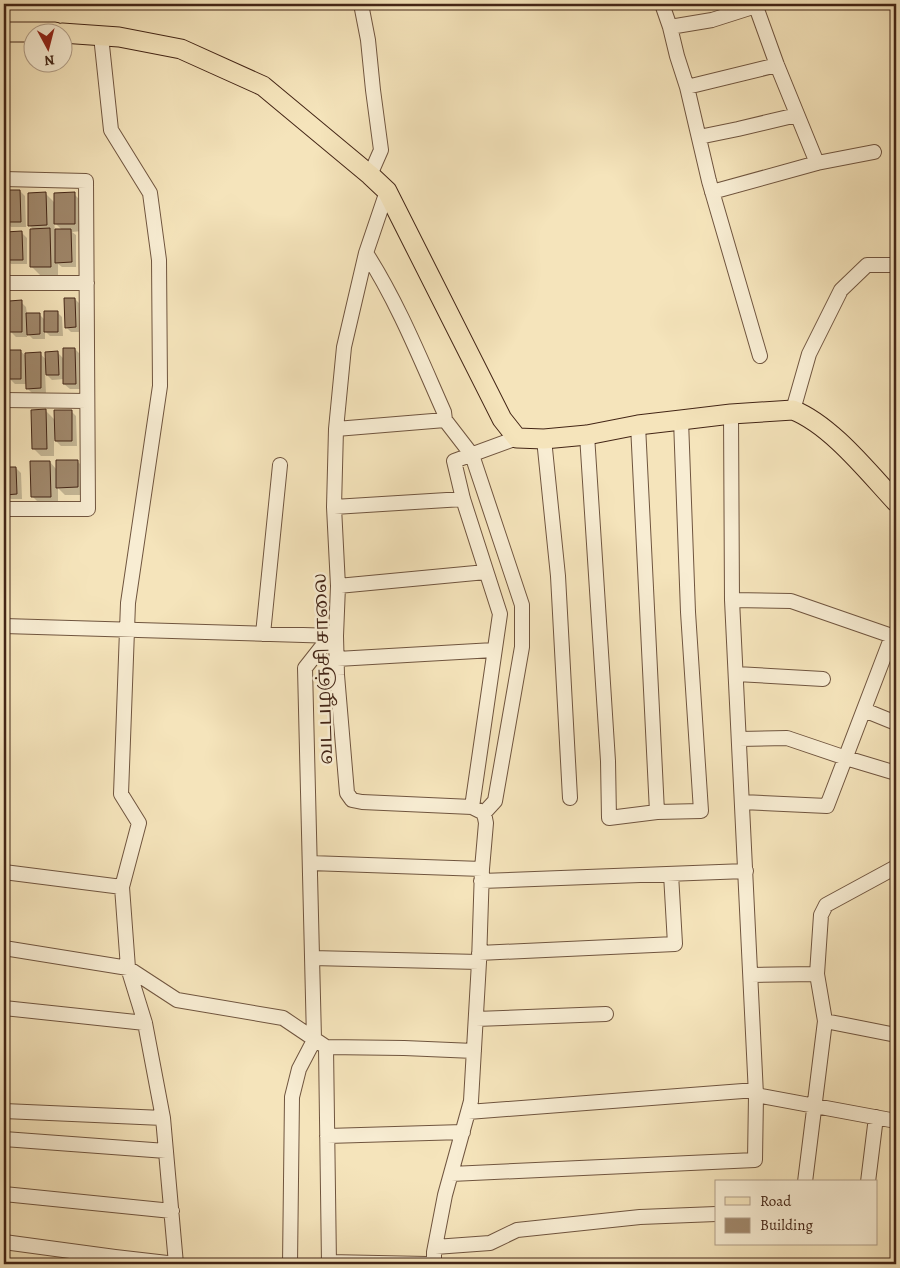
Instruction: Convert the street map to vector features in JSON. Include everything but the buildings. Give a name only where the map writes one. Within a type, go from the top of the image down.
[{"type":"main road","points":[[4,32],[22,32]]},
{"type":"main road","points":[[72,34],[119,37],[181,50],[263,86],[370,175],[387,191],[502,419],[518,438],[544,439],[587,435],[638,425],[731,414],[793,410],[814,422],[843,445],[896,502]]},
{"type":"street","points":[[361,4],[368,40],[381,150],[370,175]]},
{"type":"street","points":[[662,4],[687,87],[712,192],[760,356]]},
{"type":"street","points":[[670,26],[712,20],[756,5],[777,65],[817,163]]},
{"type":"street","points":[[4,1242],[176,1264],[163,1118],[146,1023],[128,968],[122,887],[139,824],[121,794],[128,603],[160,386],[159,260],[150,193],[111,130],[101,36]]},
{"type":"street","points":[[687,87],[777,65]]},
{"type":"street","points":[[699,137],[738,130],[797,115]]},
{"type":"street","points":[[712,192],[817,163],[874,152]]},
{"type":"street","points":[[4,179],[86,181],[88,510],[4,509]]},
{"type":"street","name":"வடபழஞ்சி சாலை","points":[[387,191],[366,253],[344,347],[336,429],[334,507],[338,586],[337,675],[347,793],[352,800],[362,802],[478,810]]},
{"type":"street","points":[[366,253],[381,276],[400,314],[444,412],[445,420],[472,455],[522,605],[522,648],[495,801],[478,810]]},
{"type":"street","points":[[793,410],[809,354],[841,290],[867,265],[896,264]]},
{"type":"street","points":[[4,283],[87,283]]},
{"type":"street","points":[[4,400],[87,401]]},
{"type":"street","points":[[451,1174],[755,1160],[756,1092],[732,600],[731,414]]},
{"type":"street","points":[[336,429],[445,420]]},
{"type":"street","points":[[587,435],[608,761],[609,818],[657,812],[701,811],[688,612],[681,420]]},
{"type":"street","points":[[638,425],[657,812]]},
{"type":"street","points":[[434,1264],[435,1247],[445,1195],[471,1101],[486,823],[478,810],[494,650],[500,614],[463,499],[454,461],[518,438]]},
{"type":"street","points":[[544,439],[558,576],[570,798]]},
{"type":"street","points":[[263,634],[280,465]]},
{"type":"street","points":[[334,507],[463,499]]},
{"type":"street","points":[[338,586],[486,572]]},
{"type":"street","points":[[732,600],[791,601],[894,637],[827,806],[742,802]]},
{"type":"street","points":[[4,626],[336,636]]},
{"type":"street","points":[[336,636],[320,649],[305,668],[312,958],[327,1136],[329,1263],[427,1264]]},
{"type":"street","points":[[337,659],[494,650]]},
{"type":"street","points":[[736,674],[823,678]]},
{"type":"street","points":[[864,710],[896,723]]},
{"type":"street","points":[[739,739],[787,738],[896,773]]},
{"type":"street","points":[[310,864],[482,875],[671,874],[746,871]]},
{"type":"street","points":[[805,1180],[825,1021],[817,974],[821,915],[826,905],[896,867]]},
{"type":"street","points":[[4,872],[122,887]]},
{"type":"street","points":[[312,958],[479,958],[675,944],[671,874]]},
{"type":"street","points":[[4,948],[128,968],[177,1000],[283,1018],[319,1043]]},
{"type":"street","points":[[751,975],[817,974]]},
{"type":"street","points":[[4,1008],[146,1023]]},
{"type":"street","points":[[476,1019],[606,1014]]},
{"type":"street","points":[[825,1021],[896,1035]]},
{"type":"street","points":[[290,1264],[292,1098],[298,1069],[312,1046],[319,1043],[474,1051]]},
{"type":"street","points":[[468,1112],[756,1092],[814,1106],[896,1121]]},
{"type":"street","points":[[4,1111],[163,1118]]},
{"type":"street","points":[[868,1180],[876,1118]]},
{"type":"street","points":[[327,1136],[463,1132]]},
{"type":"street","points":[[4,1139],[166,1151]]},
{"type":"street","points":[[4,1194],[172,1211]]},
{"type":"street","points":[[435,1247],[490,1243],[517,1230],[640,1217],[715,1214]]}]
